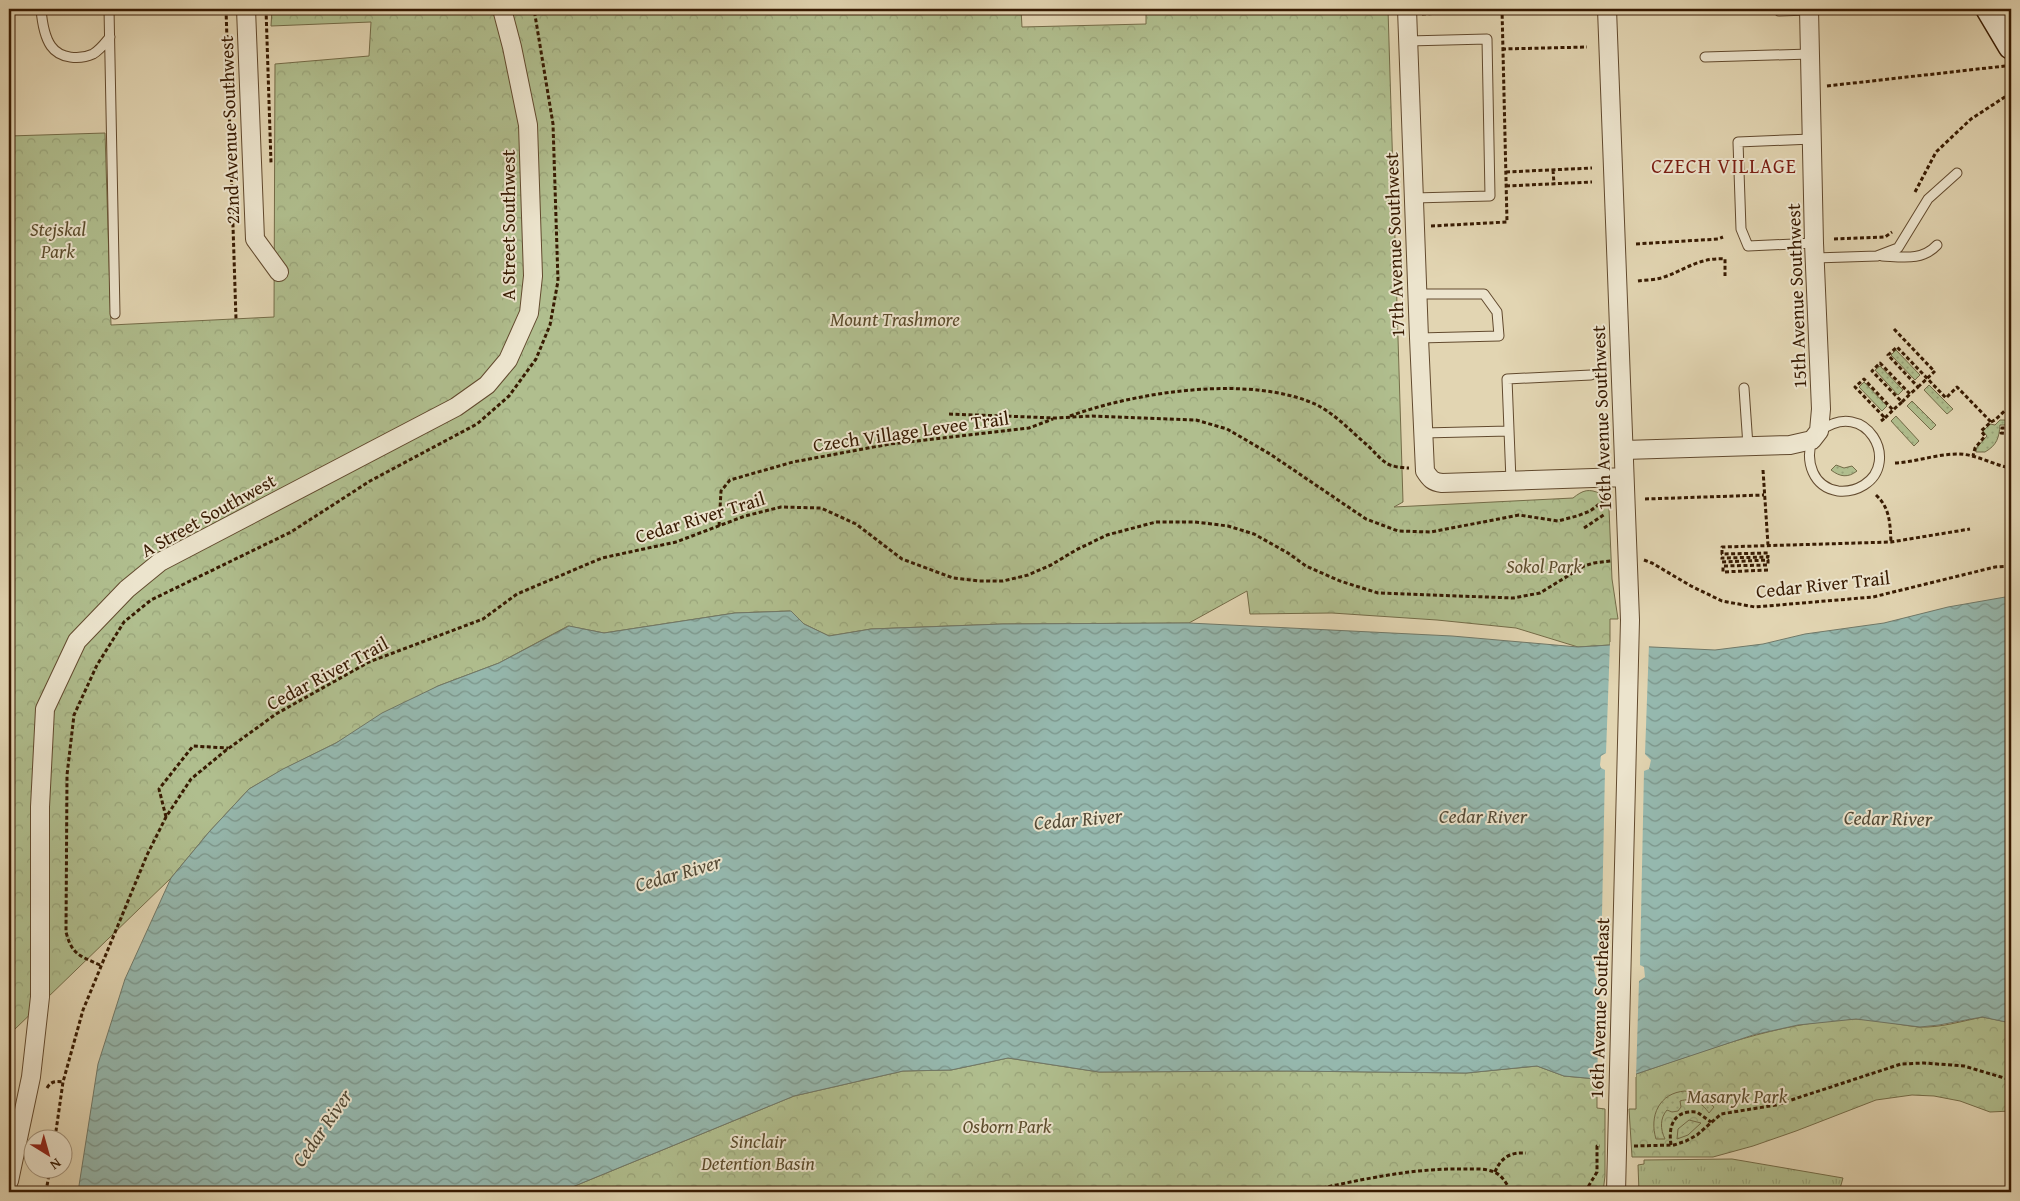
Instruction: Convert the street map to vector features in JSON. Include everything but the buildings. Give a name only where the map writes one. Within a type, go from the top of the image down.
[{"type":"main road","points":[[1989,9],[2008,56]]},
{"type":"street","name":"22nd Avenue Southwest","points":[[246,9],[255,239],[279,272]]},
{"type":"street","name":"A Street Southwest","points":[[9,1181],[31,1077],[40,997],[40,807],[45,709],[77,641],[127,589],[160,562],[456,407],[487,385],[508,360],[529,313],[533,276],[528,125],[502,9]]},
{"type":"street","name":"16th Avenue Southwest","points":[[1607,9],[1630,620],[1626,825]]},
{"type":"street","name":"15th Avenue Southwest","points":[[1809,9],[1821,409],[1816,436]]},
{"type":"street","name":"17th Avenue Southwest","points":[[1413,11],[1408,41],[1425,467],[1429,478],[1434,482],[1511,481]]},
{"type":"street","points":[[1624,450],[1790,445],[1816,436]]},
{"type":"street","points":[[1511,481],[1624,477]]},
{"type":"street","name":"16th Avenue Southeast","points":[[1616,1192],[1626,825]]},
{"type":"lane","points":[[41,9],[44,31],[50,45],[58,53],[76,58],[94,54],[110,37]]},
{"type":"lane","points":[[110,9],[115,314]]},
{"type":"lane","points":[[1778,9],[1779,11],[1809,9]]},
{"type":"lane","points":[[1408,41],[1487,39],[1490,196],[1414,198]]},
{"type":"lane","points":[[1705,57],[1810,54]]},
{"type":"lane","points":[[1812,139],[1738,142],[1741,229],[1748,246],[1915,258],[1930,253],[1937,245]]},
{"type":"lane","points":[[1877,256],[1898,248],[1928,199],[1957,173]]},
{"type":"lane","points":[[1417,294],[1484,294],[1497,312],[1499,336],[1419,338]]},
{"type":"lane","points":[[1511,481],[1507,379],[1591,375]]},
{"type":"lane","points":[[1744,388],[1748,446]]},
{"type":"lane","points":[[1839,421],[1850,421],[1861,425],[1870,432],[1880,452],[1879,464],[1867,483],[1856,489],[1844,492],[1832,490],[1822,484],[1814,474],[1809,463],[1809,451],[1816,436],[1828,424],[1839,421]]},
{"type":"lane","points":[[1423,433],[1509,431]]},
{"type":"path","points":[[226,9],[236,319]]},
{"type":"path","points":[[266,9],[271,172]]},
{"type":"path","points":[[1413,11],[1502,10]]},
{"type":"path","points":[[1502,49],[1587,47]]},
{"type":"path","points":[[1811,88],[2008,56]]},
{"type":"path","points":[[1914,195],[1936,152],[1971,119],[2011,93]]},
{"type":"path","points":[[1506,172],[1592,168]]},
{"type":"path","points":[[1553,170],[1554,184]]},
{"type":"path","points":[[1506,186],[1592,182]]},
{"type":"path","points":[[1834,239],[1885,236],[1896,228]]},
{"type":"path","points":[[1636,244],[1718,240],[1723,237]]},
{"type":"path","points":[[1638,281],[1661,278],[1685,266],[1715,258],[1725,259],[1726,276]]},
{"type":"path","points":[[1881,421],[1935,371],[1894,329]]},
{"type":"path","points":[[1918,387],[1888,355],[1897,347],[1946,398],[1957,387],[1991,422]]},
{"type":"path","points":[[1902,402],[1872,371],[1880,363],[1910,394]]},
{"type":"path","points":[[1885,418],[1855,387],[1864,378],[1893,410]]},
{"type":"path","name":"Czech Village Levee Trail","points":[[1067,417],[1101,405],[1175,392],[1245,388],[1273,392],[1317,405],[1340,422],[1383,460],[1396,467],[1411,468]]},
{"type":"path","points":[[1973,456],[1975,448],[1985,436],[1981,431],[2011,405]]},
{"type":"path","name":"Czech Village Levee Trail","points":[[949,414],[1196,420],[1226,429],[1270,454],[1366,519],[1398,531],[1432,532],[1519,515],[1558,522],[1584,514],[1605,500]]},
{"type":"path","name":"Czech Village Levee Trail","points":[[719,526],[721,491],[730,480],[793,462],[890,444],[1029,428],[1056,418]]},
{"type":"path","points":[[2011,428],[2002,428],[2001,433],[2011,434]]},
{"type":"path","points":[[1895,463],[1946,455],[1973,456],[2011,468]]},
{"type":"path","points":[[1763,470],[1768,545]]},
{"type":"path","points":[[1645,499],[1764,495]]},
{"type":"path","points":[[1876,495],[1884,502],[1887,508],[1890,520],[1891,542]]},
{"type":"path","name":"Cedar River Trail","points":[[57,1128],[64,1082],[82,1010],[147,855],[166,817],[191,779],[228,748],[276,714],[368,662],[484,619],[517,594],[602,558],[676,542],[744,516],[781,507],[821,508],[856,524],[902,559],[954,578],[979,581],[1004,581],[1028,575],[1051,566],[1076,550],[1108,535],[1156,522],[1195,522],[1228,526],[1254,534],[1288,552],[1306,566],[1340,581],[1378,593],[1513,598],[1540,593],[1584,566],[1608,562]]},
{"type":"path","points":[[1584,528],[1605,514]]},
{"type":"path","points":[[1768,570],[1723,572],[1723,566],[1768,565],[1768,560],[1722,562],[1722,558],[1768,557],[1768,553],[1722,554],[1722,547],[1891,542],[1970,529]]},
{"type":"path","name":"Cedar River Trail","points":[[1646,560],[1691,586],[1722,601],[1755,607],[1873,597],[1995,567],[2011,566]]},
{"type":"path","points":[[166,817],[159,789],[193,746],[228,748]]},
{"type":"path","points":[[1631,1147],[1671,1145],[1686,1142],[1721,1114],[1776,1104],[1901,1064],[1924,1063],[1964,1066],[2011,1080]]},
{"type":"path","points":[[1671,1145],[1670,1129],[1672,1122],[1683,1114],[1697,1112],[1711,1122]]},
{"type":"path","points":[[1585,1192],[1597,1172],[1597,1146]]},
{"type":"path","points":[[1495,1172],[1498,1165],[1507,1156],[1526,1153]]},
{"type":"path","points":[[1303,1192],[1418,1170],[1476,1169],[1495,1172],[1506,1183],[1510,1192]]},
{"type":"path","points":[[46,1192],[48,1178]]},
{"type":"green space","name":"Mount Trashmore","points":[[272,9],[1021,9],[1022,27],[1146,24],[1146,9],[1388,9],[1403,502],[1394,507],[1573,498],[1580,493],[1590,491],[1601,494],[1609,509],[1612,579],[1618,619],[1610,619],[1610,645],[1578,647],[1516,628],[1437,620],[1332,613],[1250,614],[1247,591],[1189,623],[1002,624],[871,629],[829,636],[804,624],[790,611],[735,613],[604,633],[568,626],[499,663],[438,686],[249,789],[209,832],[171,878],[14,1030],[9,1062],[9,136],[105,133],[111,325],[274,317],[275,64],[369,56],[371,22],[271,26]]},
{"type":"green space","points":[[1896,350],[1920,375],[1915,380],[1891,355]]},
{"type":"green space","points":[[1880,366],[1903,390],[1898,395],[1875,370]]},
{"type":"green space","points":[[1864,382],[1887,406],[1882,411],[1859,387]]},
{"type":"green space","points":[[1929,385],[1953,409],[1947,414],[1924,390]]},
{"type":"green space","points":[[1912,401],[1936,425],[1931,430],[1907,406]]},
{"type":"green space","points":[[1896,416],[1919,441],[1914,446],[1891,421]]},
{"type":"green space","points":[[2000,420],[2011,420],[2011,425],[2000,425],[1995,444],[1985,452],[1976,452],[1977,447],[1987,436],[1983,431],[1990,424],[1995,425]]},
{"type":"green space","points":[[1836,465],[1844,468],[1852,466],[1857,471],[1847,476],[1841,475],[1831,470]]},
{"type":"green space","name":"Masaryk Park","points":[[1983,1017],[2011,1023],[2011,1111],[1990,1112],[1960,1101],[1934,1096],[1912,1095],[1876,1100],[1796,1131],[1713,1157],[1632,1157],[1629,1109],[1636,1109],[1636,1074],[1716,1047],[1798,1025],[1862,1019],[1927,1027]]},
{"type":"green space","name":"Osborn Park","points":[[1008,1058],[1099,1072],[1287,1071],[1466,1073],[1537,1066],[1564,1076],[1597,1079],[1597,1108],[1605,1109],[1605,1176],[1603,1192],[560,1192],[794,1096],[903,1071],[951,1070]]},
{"type":"green space","points":[[1685,1091],[1702,1096],[1714,1107],[1709,1113],[1703,1106],[1693,1100],[1680,1101],[1681,1107],[1678,1111],[1672,1112],[1667,1110],[1663,1116],[1662,1131],[1665,1139],[1656,1139],[1654,1122],[1658,1107],[1669,1096]]},
{"type":"green space","points":[[1689,1120],[1701,1123],[1688,1135],[1677,1139],[1678,1129]]},
{"type":"green space","points":[[1732,1159],[1843,1178],[1839,1192],[1639,1192],[1638,1165],[1644,1164],[1644,1160]]},
{"type":"water","name":"Cedar River","points":[[2011,596],[2011,1023],[1982,1017],[1920,1027],[1856,1019],[1798,1025],[1753,1035],[1636,1074],[1597,1079],[1564,1076],[1537,1066],[1466,1073],[1287,1071],[1099,1072],[1008,1058],[951,1070],[903,1071],[794,1096],[560,1192],[78,1192],[98,1064],[125,979],[171,878],[209,832],[249,789],[283,769],[336,743],[382,713],[438,686],[499,663],[569,626],[604,633],[735,613],[791,611],[804,624],[829,636],[871,629],[1002,624],[1189,623],[1452,636],[1578,647],[1610,645],[1715,650],[1763,644],[1805,634],[1884,623],[1948,607]]},
{"type":"pier","points":[[1610,642],[1649,644],[1645,754],[1651,760],[1649,769],[1644,771],[1640,965],[1644,967],[1645,977],[1639,981],[1636,1077],[1597,1081],[1600,980],[1596,978],[1594,970],[1595,967],[1601,964],[1605,770],[1600,765],[1601,756],[1606,753]]},
{"type":"district","name":"CZECH VILLAGE","points":[[1724,166]]},
{"type":"park label","name":"Stejskal Park","points":[[58,240]]},
{"type":"park label","name":"Sokol Park","points":[[1544,566]]},
{"type":"park label","name":"Sinclair Detention Basin","points":[[758,1152]]}]
